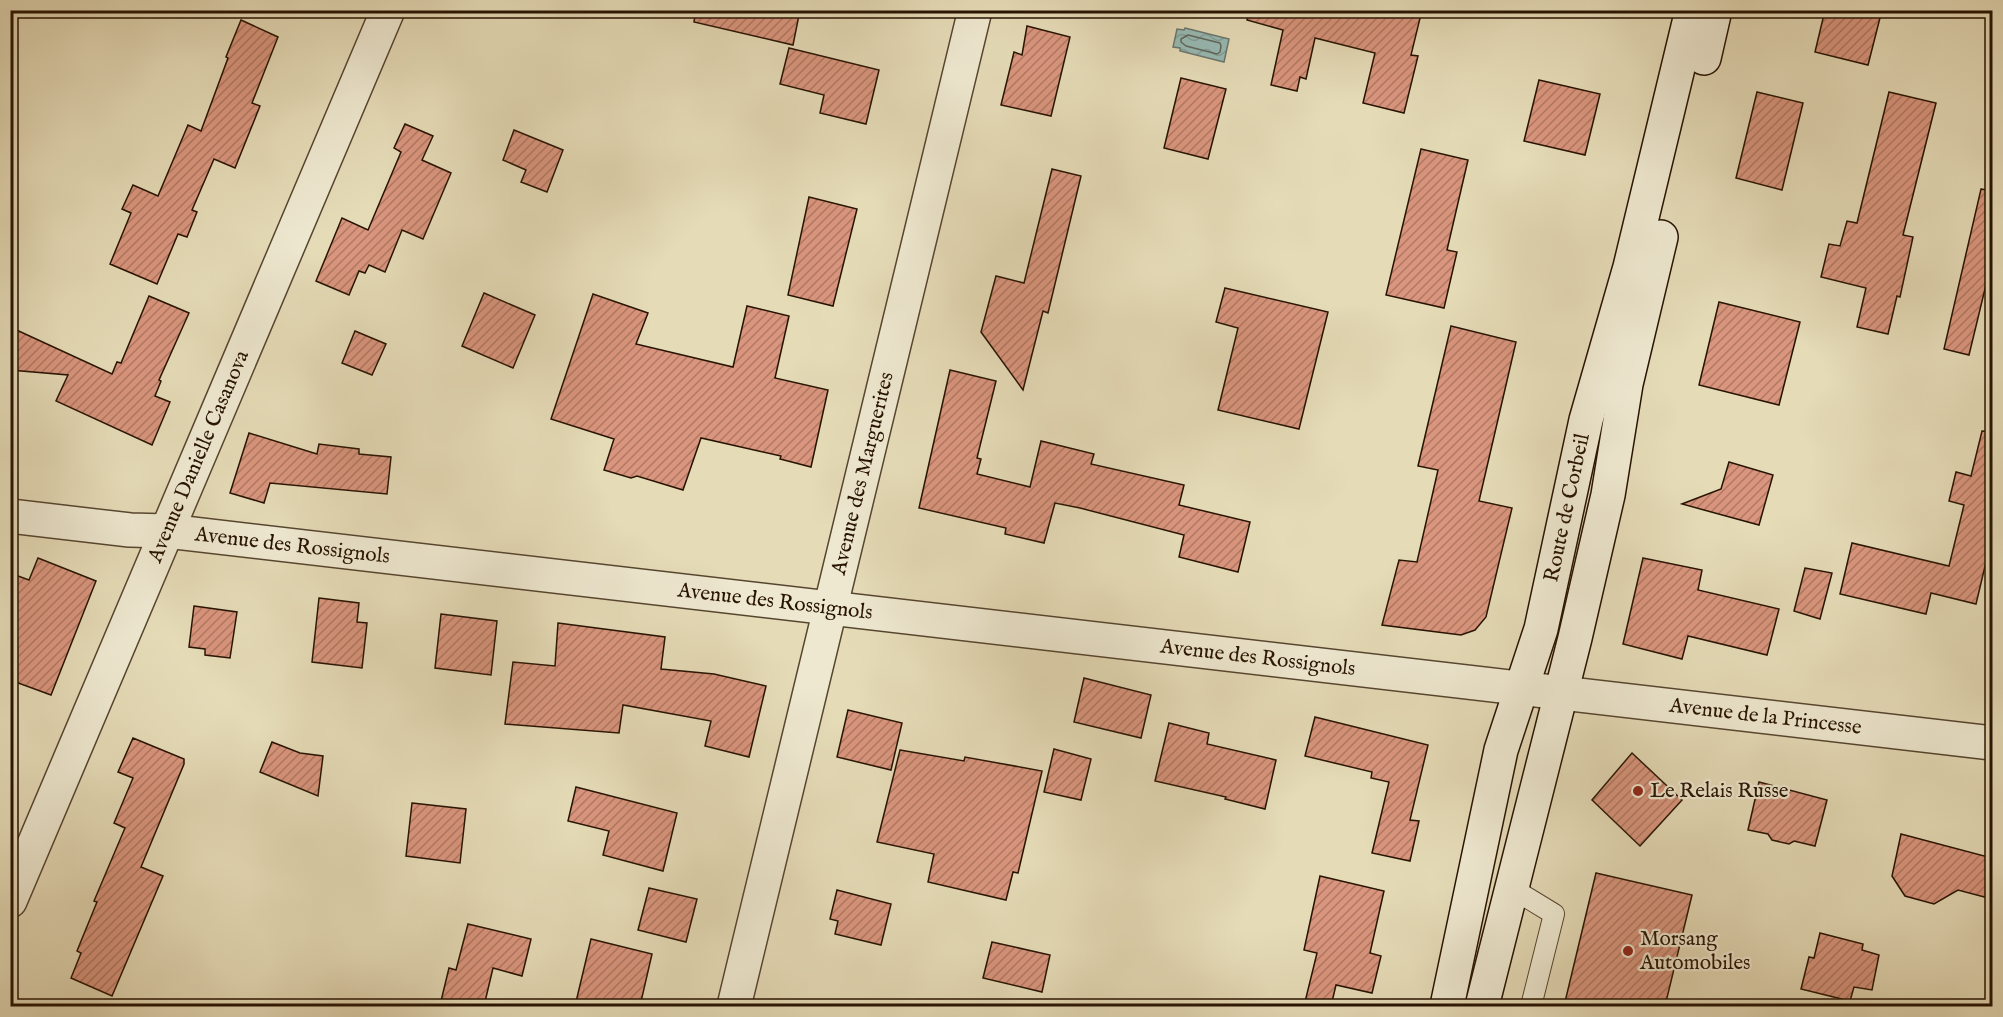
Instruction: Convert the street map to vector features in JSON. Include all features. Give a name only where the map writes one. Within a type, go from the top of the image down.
[{"type":"street","name":"Avenue Danielle Casanova","points":[[10,901],[388,10]]},
{"type":"street","name":"Avenue des Marguerites","points":[[734,1006],[975,10]]},
{"type":"street","name":"Route de Corbeil","points":[[1482,1006],[1513,889],[1541,690],[1541,629],[1586,420],[1630,267],[1692,10]]},
{"type":"street","name":"Route de Corbeil","points":[[1447,1006],[1502,750],[1541,690],[1608,495],[1626,384],[1715,10]]},
{"type":"street","name":"Avenue des Rossignols","points":[[10,516],[130,530],[167,531],[1541,690]]},
{"type":"street","name":"Avenue de la Princesse","points":[[1541,690],[1992,743]]},
{"type":"lane","points":[[1513,889],[1554,914],[1531,1006]]},
{"type":"water","points":[[1185,28],[1229,39],[1224,62],[1180,51],[1180,48],[1173,47],[1177,29],[1184,30]]},
{"type":"building","points":[[696,10],[800,10],[793,45],[694,22]]},
{"type":"building","points":[[1249,10],[1422,10],[1411,55],[1418,56],[1404,113],[1363,103],[1375,53],[1315,38],[1306,79],[1300,77],[1297,91],[1271,85],[1283,30],[1247,20]]},
{"type":"building","points":[[1825,10],[1882,10],[1868,65],[1815,52]]},
{"type":"building","points":[[241,20],[278,37],[252,103],[260,106],[235,168],[214,159],[192,210],[197,212],[187,237],[178,234],[157,284],[110,264],[131,213],[122,209],[133,185],[158,196],[188,125],[201,131]]},
{"type":"building","points":[[1027,26],[1070,37],[1051,116],[1001,105],[1014,52],[1022,55]]},
{"type":"building","points":[[789,48],[879,70],[866,124],[820,113],[824,95],[780,84]]},
{"type":"building","points":[[1181,78],[1226,89],[1208,159],[1164,148]]},
{"type":"building","points":[[1539,80],[1600,94],[1585,155],[1524,141]]},
{"type":"building","points":[[1757,92],[1803,103],[1782,190],[1736,178]]},
{"type":"building","points":[[1889,92],[1936,103],[1903,235],[1913,237],[1900,297],[1897,296],[1888,334],[1857,327],[1866,288],[1821,277],[1829,244],[1840,246],[1847,221],[1857,223]]},
{"type":"building","points":[[405,124],[433,136],[422,160],[451,173],[423,239],[402,230],[385,272],[369,265],[365,273],[359,271],[349,295],[316,281],[342,218],[368,230],[401,152],[394,148]]},
{"type":"building","points":[[514,130],[563,150],[547,192],[521,182],[526,170],[503,160]]},
{"type":"building","points":[[1421,149],[1468,160],[1447,250],[1457,252],[1444,308],[1386,295]]},
{"type":"building","points":[[1052,169],[1081,176],[1048,313],[1043,311],[1023,390],[981,332],[996,276],[1024,283]]},
{"type":"building","points":[[1981,189],[1992,191],[1992,260],[1969,355],[1944,349]]},
{"type":"building","points":[[809,197],[857,209],[833,306],[788,295]]},
{"type":"building","points":[[1225,288],[1328,312],[1299,429],[1218,410],[1238,328],[1216,322]]},
{"type":"building","points":[[484,293],[535,315],[513,368],[462,346]]},
{"type":"building","points":[[593,294],[648,313],[636,344],[733,367],[747,306],[789,316],[775,378],[828,390],[811,467],[780,459],[781,456],[701,438],[683,490],[637,476],[631,478],[604,470],[614,439],[551,419]]},
{"type":"building","points":[[149,296],[189,313],[159,380],[161,381],[155,396],[170,402],[152,445],[56,401],[68,375],[10,370],[10,327],[112,374],[117,362],[121,363]]},
{"type":"building","points":[[1719,302],[1800,322],[1779,405],[1699,385]]},
{"type":"building","points":[[1451,326],[1516,342],[1479,501],[1512,508],[1486,617],[1475,630],[1461,635],[1382,625],[1399,560],[1417,562],[1438,470],[1418,466]]},
{"type":"building","points":[[355,331],[386,344],[372,375],[342,363]]},
{"type":"building","points":[[950,370],[996,381],[977,458],[981,459],[977,474],[1030,487],[1041,441],[1094,454],[1091,464],[1184,485],[1179,505],[1250,522],[1238,572],[1179,557],[1184,535],[1080,508],[1055,503],[1044,543],[1005,534],[1006,528],[919,508]]},
{"type":"building","points":[[1982,431],[1992,432],[1992,537],[1976,604],[1931,593],[1926,614],[1840,594],[1852,543],[1949,566],[1964,505],[1949,501],[1956,472],[1971,476]]},
{"type":"building","points":[[249,433],[317,454],[319,444],[359,449],[359,454],[391,457],[387,494],[270,483],[264,503],[230,493]]},
{"type":"building","points":[[1729,462],[1773,475],[1759,525],[1682,504],[1721,489]]},
{"type":"building","points":[[38,558],[96,581],[51,695],[10,680],[10,573],[29,580]]},
{"type":"building","points":[[1643,558],[1702,570],[1698,590],[1779,609],[1767,655],[1688,636],[1682,659],[1623,644]]},
{"type":"building","points":[[1805,568],[1832,573],[1820,619],[1794,611]]},
{"type":"building","points":[[319,598],[359,603],[357,622],[367,623],[362,668],[312,662]]},
{"type":"building","points":[[194,606],[237,612],[230,658],[205,655],[205,649],[189,647]]},
{"type":"building","points":[[441,614],[497,621],[491,675],[435,668]]},
{"type":"building","points":[[558,623],[665,637],[661,669],[714,674],[766,686],[749,757],[705,746],[711,721],[623,705],[619,733],[505,724],[513,662],[555,666]]},
{"type":"building","points":[[1084,678],[1151,695],[1141,738],[1074,722]]},
{"type":"building","points":[[848,710],[902,723],[891,770],[837,757]]},
{"type":"building","points":[[1315,717],[1428,745],[1410,820],[1419,821],[1410,861],[1372,853],[1389,782],[1371,778],[1372,772],[1305,756]]},
{"type":"building","points":[[1169,723],[1209,733],[1207,744],[1276,760],[1265,809],[1225,799],[1226,797],[1155,781]]},
{"type":"building","points":[[133,738],[184,759],[184,764],[141,867],[163,876],[112,996],[71,978],[81,953],[77,951],[97,902],[94,901],[125,828],[114,823],[133,778],[118,772]]},
{"type":"building","points":[[272,742],[300,753],[323,756],[318,796],[260,772]]},
{"type":"building","points":[[1054,749],[1091,759],[1081,800],[1044,792]]},
{"type":"building","points":[[900,750],[964,761],[965,757],[1042,771],[1018,873],[1013,872],[1006,900],[928,882],[934,854],[877,842]]},
{"type":"building","name":"Le Relais Russe","points":[[1632,753],[1682,800],[1640,846],[1592,800]]},
{"type":"building","points":[[1759,782],[1827,800],[1815,846],[1794,841],[1789,844],[1772,840],[1768,834],[1748,830]]},
{"type":"building","points":[[576,787],[677,813],[663,871],[603,855],[609,831],[568,821]]},
{"type":"building","points":[[412,803],[466,809],[460,863],[406,856]]},
{"type":"building","points":[[1901,834],[1992,858],[1992,899],[1958,890],[1934,904],[1905,896],[1892,876]]},
{"type":"building","name":"Morsang Automobiles","points":[[1596,873],[1692,895],[1665,1006],[1564,1006]]},
{"type":"building","points":[[1320,876],[1384,891],[1370,953],[1381,956],[1372,993],[1336,985],[1331,1006],[1304,1006],[1317,953],[1304,950]]},
{"type":"building","points":[[649,888],[697,899],[686,942],[638,930]]},
{"type":"building","points":[[837,890],[891,904],[881,945],[835,934],[838,921],[830,919]]},
{"type":"building","points":[[468,924],[531,939],[522,976],[493,968],[484,1006],[463,1006],[441,1001],[449,968],[456,970]]},
{"type":"building","points":[[1820,933],[1863,944],[1862,950],[1879,955],[1872,990],[1854,987],[1850,1001],[1801,989],[1809,957],[1814,958]]},
{"type":"building","points":[[591,939],[652,954],[640,1006],[575,1006]]},
{"type":"building","points":[[992,942],[1050,955],[1042,992],[983,978]]},
{"type":"place","name":"Le Relais Russe","points":[[1638,791]]},
{"type":"place","name":"Morsang Automobiles","points":[[1628,951]]}]
